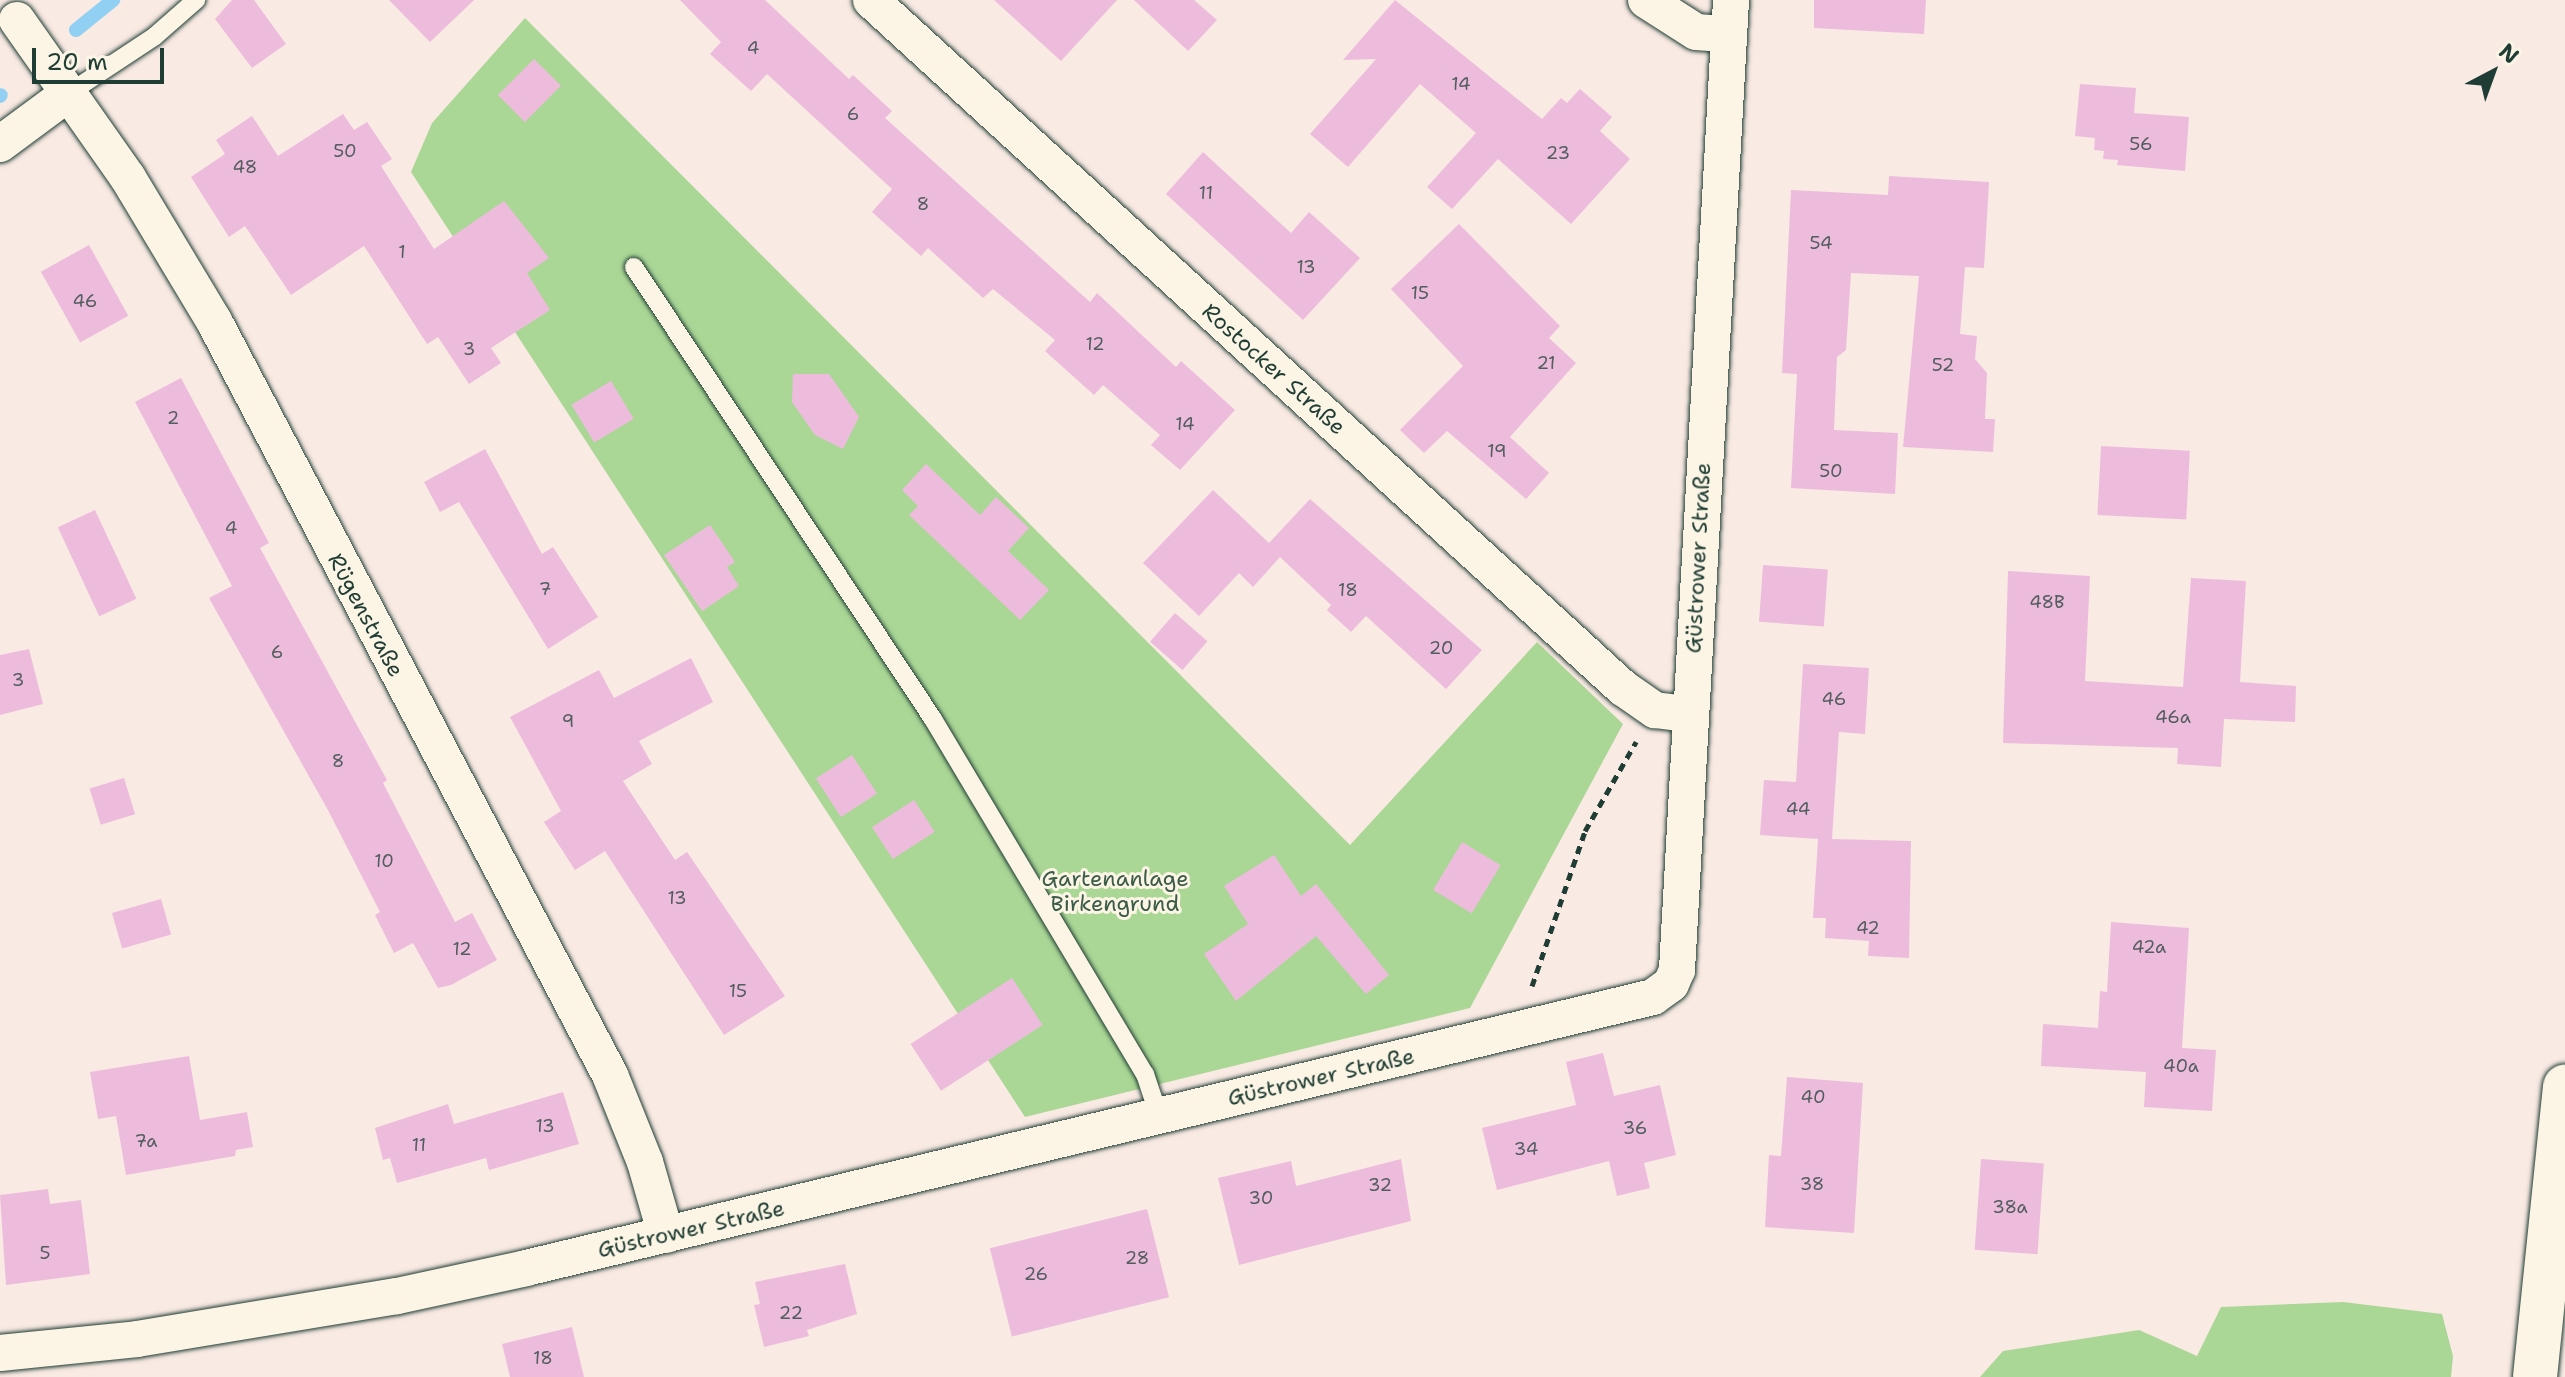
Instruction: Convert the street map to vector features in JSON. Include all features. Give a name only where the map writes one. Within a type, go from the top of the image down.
[{"type":"highway","points":[[2535,1377],[2565,1087]]},
{"type":"street","name":"Rostocker Straße","points":[[871,0],[1612,677],[1673,712]]},
{"type":"street","points":[[1646,0],[1696,32],[1730,17]]},
{"type":"street","name":"Güstrower Straße","points":[[0,1353],[137,1339],[397,1296],[666,1235],[1534,1027],[1653,997],[1671,984],[1677,970],[1673,712],[1730,17]]},
{"type":"street","name":"Rügenstraße","points":[[19,18],[128,178],[214,321],[578,1011],[645,1162],[666,1235]]},
{"type":"street","points":[[0,144],[69,93]]},
{"type":"lane","points":[[69,93],[155,36],[196,0]]},
{"type":"lane","points":[[634,267],[933,719],[1145,1074],[1159,1116]]},
{"type":"path","points":[[1534,1027],[1532,984],[1585,831],[1673,712]]},
{"type":"green space","name":"Gartenanlage Birkengrund","points":[[525,18],[1350,845],[1537,642],[1623,724],[1470,1008],[1025,1117],[411,172],[432,123]]},
{"type":"green space","points":[[2343,1302],[2442,1314],[2453,1356],[2451,1377],[1980,1377],[2003,1351],[2139,1330],[2197,1356],[2221,1307]]},
{"type":"building","points":[[232,0],[254,0],[286,44],[252,68],[215,19]]},
{"type":"building","points":[[389,0],[474,0],[430,42]]},
{"type":"building","points":[[680,0],[765,0],[849,79],[853,75],[892,111],[885,118],[1090,302],[1097,293],[1176,367],[1181,361],[1235,410],[1180,470],[1151,445],[1160,435],[1103,385],[1094,395],[1045,351],[1055,340],[993,289],[983,298],[928,248],[921,256],[872,212],[892,189],[767,74],[751,91],[710,54],[721,42]]},
{"type":"building","points":[[994,0],[1117,0],[1061,61]]},
{"type":"building","points":[[1134,0],[1194,0],[1217,20],[1188,51]]},
{"type":"building","points":[[1395,0],[1542,119],[1561,98],[1567,103],[1580,89],[1612,117],[1600,131],[1630,159],[1571,224],[1498,159],[1452,209],[1427,187],[1476,133],[1420,84],[1348,167],[1310,134],[1376,59],[1343,60]]},
{"type":"building","points":[[1814,0],[1926,0],[1924,34],[1814,28]]},
{"type":"building","points":[[534,59],[561,86],[525,122],[498,95]]},
{"type":"building","points":[[2080,84],[2136,88],[2134,113],[2189,117],[2185,171],[2117,165],[2118,160],[2103,159],[2104,151],[2094,150],[2095,138],[2075,136]]},
{"type":"building","points":[[343,114],[354,130],[367,122],[392,159],[381,166],[434,249],[504,201],[549,258],[527,273],[550,310],[491,348],[501,363],[469,384],[438,337],[427,344],[364,246],[291,295],[245,226],[229,237],[191,177],[225,154],[216,140],[252,116],[278,156]]},
{"type":"building","points":[[1203,152],[1291,233],[1309,212],[1360,258],[1303,320],[1166,194]]},
{"type":"building","points":[[1889,176],[1989,182],[1984,268],[1965,267],[1960,334],[1977,336],[1975,359],[1987,373],[1985,419],[1995,419],[1993,452],[1903,447],[1919,276],[1851,273],[1846,350],[1837,357],[1834,430],[1898,433],[1895,494],[1791,488],[1797,374],[1782,373],[1791,190],[1888,195]]},
{"type":"building","points":[[1459,224],[1560,326],[1549,338],[1576,363],[1510,437],[1549,473],[1526,499],[1447,431],[1424,453],[1400,430],[1463,366],[1391,289]]},
{"type":"building","points":[[89,245],[128,316],[80,343],[41,272]]},
{"type":"building","points":[[793,374],[829,374],[859,417],[843,449],[815,435],[792,402]]},
{"type":"building","points":[[181,378],[269,543],[260,548],[387,780],[383,783],[455,922],[472,913],[497,960],[451,985],[438,988],[413,943],[394,953],[375,915],[380,912],[329,812],[209,598],[232,586],[135,402]]},
{"type":"building","points":[[611,381],[634,419],[594,442],[572,405]]},
{"type":"building","points":[[2101,446],[2190,451],[2186,520],[2097,515]]},
{"type":"building","points":[[485,449],[542,554],[553,547],[598,617],[548,649],[459,502],[440,512],[424,482]]},
{"type":"building","points":[[926,464],[980,515],[996,497],[1029,528],[1008,551],[1049,590],[1020,620],[909,515],[918,506],[902,490]]},
{"type":"building","points":[[1213,490],[1269,543],[1310,499],[1482,650],[1446,689],[1366,616],[1351,632],[1327,610],[1331,605],[1280,557],[1253,587],[1239,573],[1199,616],[1143,563]]},
{"type":"building","points":[[95,510],[136,599],[99,616],[58,527]]},
{"type":"building","points":[[710,525],[735,562],[727,567],[739,586],[702,611],[664,555]]},
{"type":"building","points":[[1763,565],[1828,570],[1824,626],[1759,622]]},
{"type":"building","points":[[2008,571],[2090,576],[2085,681],[2183,687],[2191,578],[2246,581],[2240,682],[2296,686],[2295,722],[2224,719],[2221,767],[2177,764],[2178,748],[2003,743]]},
{"type":"building","points":[[1175,613],[1207,641],[1183,670],[1150,642]]},
{"type":"building","points":[[29,649],[43,704],[0,715],[0,655]]},
{"type":"building","points":[[691,658],[713,702],[639,741],[652,764],[623,781],[675,860],[687,852],[785,996],[724,1035],[605,851],[575,870],[544,822],[561,811],[510,717],[599,670],[614,698]]},
{"type":"building","points":[[1803,664],[1869,668],[1865,734],[1839,732],[1832,839],[1911,841],[1909,958],[1868,956],[1869,941],[1825,938],[1826,918],[1813,918],[1818,839],[1760,835],[1764,780],[1796,782]]},
{"type":"building","points":[[852,755],[877,794],[841,817],[816,778]]},
{"type":"building","points":[[124,778],[135,814],[101,825],[90,789]]},
{"type":"building","points":[[914,800],[935,832],[893,859],[872,827]]},
{"type":"building","points":[[1462,842],[1501,865],[1472,913],[1433,890]]},
{"type":"building","points":[[1274,855],[1301,896],[1316,884],[1389,975],[1366,994],[1316,936],[1236,1001],[1204,954],[1248,924],[1224,886]]},
{"type":"building","points":[[161,899],[171,935],[122,949],[112,913]]},
{"type":"building","points":[[2111,922],[2189,928],[2182,1048],[2216,1050],[2212,1111],[2144,1107],[2146,1072],[2041,1066],[2043,1024],[2098,1028],[2100,991],[2107,992]]},
{"type":"building","points":[[1012,978],[1042,1025],[941,1091],[911,1044]]},
{"type":"building","points":[[1603,1053],[1614,1096],[1660,1085],[1676,1155],[1644,1163],[1650,1188],[1617,1196],[1609,1161],[1497,1190],[1482,1128],[1576,1105],[1566,1062]]},
{"type":"building","points":[[189,1056],[200,1120],[247,1112],[253,1147],[236,1150],[235,1156],[126,1175],[116,1116],[98,1119],[90,1072]]},
{"type":"building","points":[[1787,1077],[1863,1083],[1854,1233],[1765,1227],[1769,1155],[1781,1156]]},
{"type":"building","points":[[563,1092],[579,1144],[489,1170],[486,1158],[397,1183],[390,1158],[383,1160],[375,1128],[448,1104],[454,1124]]},
{"type":"building","points":[[1401,1159],[1411,1221],[1239,1265],[1218,1178],[1291,1161],[1296,1186]]},
{"type":"building","points":[[1981,1159],[2044,1163],[2037,1254],[1975,1250]]},
{"type":"building","points":[[48,1189],[50,1204],[81,1200],[90,1274],[6,1285],[0,1195]]},
{"type":"building","points":[[1147,1209],[1169,1297],[1012,1336],[990,1248]]},
{"type":"building","points":[[845,1264],[857,1314],[807,1330],[809,1336],[764,1347],[754,1305],[760,1304],[755,1282]]},
{"type":"building","points":[[572,1327],[584,1377],[510,1377],[502,1344]]},
{"type":"waterway","points":[[76,30],[113,0]]}]
